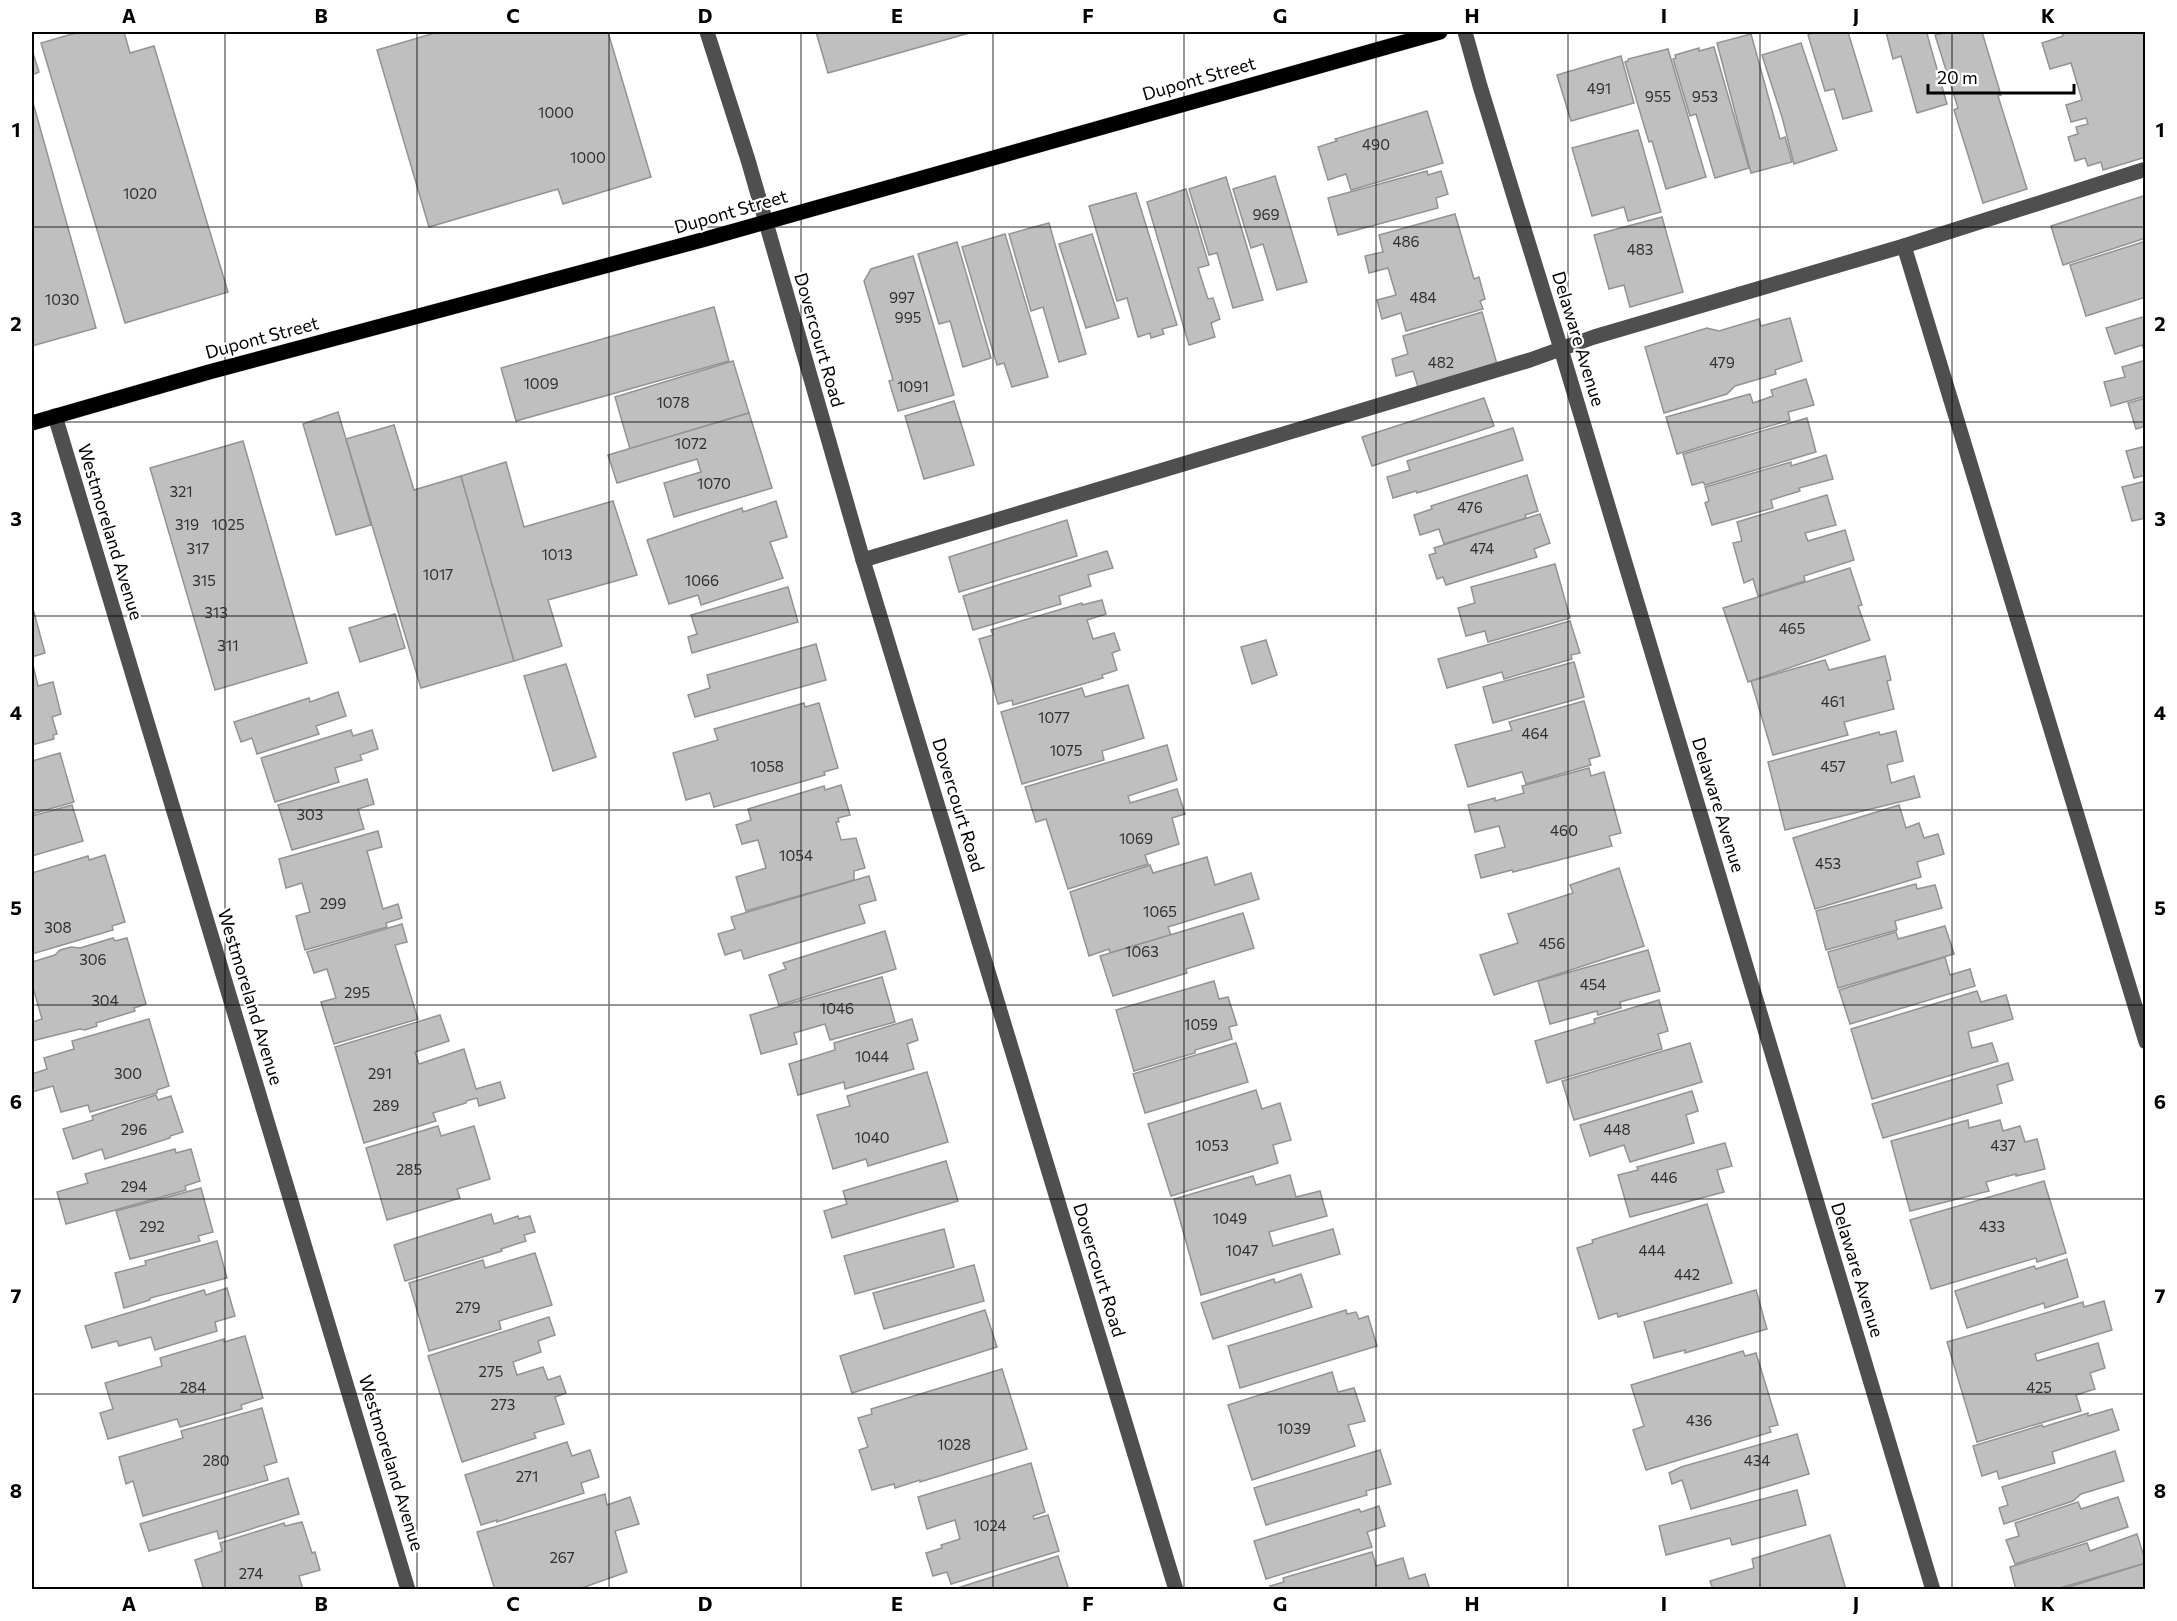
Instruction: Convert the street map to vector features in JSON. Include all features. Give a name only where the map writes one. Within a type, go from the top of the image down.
[{"type":"main road","name":"Dupont Street","points":[[32,423],[220,369],[766,223],[1440,32]]},
{"type":"street","name":"Dovercourt Road","points":[[707,32],[748,160],[863,560],[1176,1590]]},
{"type":"street","name":"Delaware Avenue","points":[[1465,32],[1479,86],[1561,348],[1932,1590]]},
{"type":"street","points":[[863,560],[1904,246],[2145,169]]},
{"type":"street","points":[[1904,246],[2145,1042]]},
{"type":"street","name":"Westmoreland Avenue","points":[[55,416],[408,1590]]},
{"type":"building","points":[[79,32],[124,32],[130,53],[154,46],[228,292],[125,323],[41,43]]},
{"type":"building","points":[[438,32],[608,32],[651,177],[563,204],[558,189],[429,227],[377,50]]},
{"type":"building","points":[[816,32],[973,32],[828,73]]},
{"type":"building","points":[[1809,32],[1848,32],[1872,111],[1843,119],[1834,89],[1825,91]]},
{"type":"building","points":[[1886,32],[1933,32],[1927,34],[1947,104],[1917,113],[1901,56],[1893,59]]},
{"type":"building","points":[[1948,32],[1982,32],[2001,95],[1998,96],[2027,189],[1983,203],[1954,110],[1958,108],[1935,35]]},
{"type":"building","points":[[2062,32],[2145,32],[2146,157],[2103,170],[2101,162],[2088,166],[2085,158],[2075,161],[2068,137],[2078,134],[2076,127],[2088,124],[2086,118],[2071,122],[2066,105],[2082,100],[2071,63],[2050,69],[2042,43],[2063,36]]},
{"type":"building","points":[[1751,34],[1780,139],[1785,137],[1792,162],[1751,173],[1717,43]]},
{"type":"building","points":[[1801,43],[1837,150],[1794,164],[1762,55]]},
{"type":"building","points":[[1714,47],[1749,168],[1715,178],[1696,114],[1690,116],[1673,59],[1676,58],[1675,55],[1699,48],[1699,51]]},
{"type":"building","points":[[1668,49],[1706,177],[1666,189],[1625,62],[1628,59]]},
{"type":"building","points":[[32,54],[39,72],[32,75]]},
{"type":"building","points":[[1621,56],[1634,103],[1571,121],[1557,75]]},
{"type":"building","points":[[32,99],[96,328],[32,346]]},
{"type":"building","points":[[1427,111],[1443,163],[1351,190],[1346,174],[1328,180],[1318,147],[1337,141],[1335,139]]},
{"type":"building","points":[[1638,130],[1661,212],[1628,221],[1624,207],[1592,216],[1572,148]]},
{"type":"building","points":[[1427,171],[1428,175],[1441,171],[1448,194],[1436,198],[1438,208],[1338,235],[1328,198]]},
{"type":"building","points":[[1275,176],[1307,282],[1277,290],[1263,244],[1251,248],[1233,189]]},
{"type":"building","points":[[1226,177],[1263,300],[1233,308],[1217,253],[1209,255],[1189,189]]},
{"type":"building","points":[[1186,189],[1209,265],[1198,268],[1208,299],[1213,298],[1220,319],[1211,323],[1215,337],[1189,345],[1147,202]]},
{"type":"building","points":[[1136,193],[1177,325],[1162,329],[1164,334],[1151,338],[1150,333],[1138,337],[1127,298],[1117,301],[1089,206]]},
{"type":"building","points":[[2146,195],[2146,238],[2063,265],[2051,226]]},
{"type":"building","points":[[1455,214],[1474,279],[1479,277],[1485,299],[1480,301],[1483,309],[1406,331],[1401,313],[1382,319],[1377,300],[1396,295],[1388,268],[1369,273],[1365,256],[1383,252],[1379,235]]},
{"type":"building","points":[[1662,217],[1683,292],[1630,307],[1624,285],[1609,289],[1594,235]]},
{"type":"building","points":[[1049,223],[1086,354],[1059,362],[1043,307],[1031,311],[1009,234]]},
{"type":"building","points":[[1005,234],[1048,377],[1012,387],[1004,363],[997,365],[962,247]]},
{"type":"building","points":[[1092,234],[1119,318],[1086,328],[1059,244]]},
{"type":"building","points":[[2146,241],[2146,297],[2086,316],[2070,265]]},
{"type":"building","points":[[957,242],[991,358],[963,367],[950,321],[939,324],[918,254]]},
{"type":"building","points":[[913,256],[954,395],[898,411],[889,381],[893,380],[864,281],[871,269]]},
{"type":"building","points":[[714,307],[729,361],[516,421],[501,368]]},
{"type":"building","points":[[1482,312],[1497,364],[1418,387],[1413,371],[1396,376],[1392,359],[1408,354],[1403,336]]},
{"type":"building","points":[[2146,316],[2146,355],[2142,345],[2115,354],[2106,328]]},
{"type":"building","points":[[1790,318],[1802,361],[1775,370],[1776,374],[1735,386],[1727,394],[1664,413],[1645,347],[1707,328],[1719,331],[1759,319],[1761,326]]},
{"type":"building","points":[[2146,360],[2146,396],[2111,406],[2104,382],[2125,377],[2122,367]]},
{"type":"building","points":[[733,361],[749,413],[630,449],[615,397]]},
{"type":"building","points":[[1806,379],[1814,405],[1788,412],[1790,420],[1677,454],[1666,417],[1750,394],[1753,403],[1773,396],[1771,390]]},
{"type":"building","points":[[1484,398],[1494,426],[1372,466],[1362,437]]},
{"type":"building","points":[[2146,398],[2146,426],[2136,429],[2128,403]]},
{"type":"building","points":[[954,401],[974,465],[924,479],[905,416]]},
{"type":"building","points":[[338,412],[371,525],[336,535],[303,424]]},
{"type":"building","points":[[749,413],[772,488],[674,517],[664,483],[701,472],[697,459],[617,483],[608,455]]},
{"type":"building","points":[[1807,418],[1816,452],[1705,485],[1703,482],[1692,485],[1683,454]]},
{"type":"building","points":[[394,425],[414,490],[461,476],[514,661],[421,688],[346,439]]},
{"type":"building","points":[[1513,428],[1523,460],[1417,493],[1416,491],[1393,498],[1387,477],[1410,470],[1407,461]]},
{"type":"building","points":[[243,441],[307,663],[215,690],[150,468]]},
{"type":"building","points":[[2146,446],[2146,475],[2134,478],[2126,451]]},
{"type":"building","points":[[1826,455],[1833,479],[1799,488],[1800,491],[1771,500],[1773,508],[1712,525],[1705,503],[1709,501],[1705,487],[1791,462],[1791,466]]},
{"type":"building","points":[[506,462],[524,527],[613,501],[637,575],[548,600],[562,646],[514,661],[461,476]]},
{"type":"building","points":[[1527,475],[1538,511],[1525,515],[1526,518],[1444,544],[1439,529],[1420,535],[1414,515],[1432,509],[1431,506]]},
{"type":"building","points":[[2146,481],[2146,518],[2132,521],[2122,487]]},
{"type":"building","points":[[1827,495],[1836,525],[1805,533],[1808,541],[1845,530],[1854,560],[1804,576],[1805,581],[1758,596],[1753,579],[1744,583],[1733,543],[1742,541],[1737,522]]},
{"type":"building","points":[[776,501],[787,537],[770,542],[783,578],[701,605],[698,595],[669,604],[647,540],[742,508],[743,512]]},
{"type":"building","points":[[1540,514],[1550,543],[1534,549],[1537,557],[1446,585],[1443,577],[1437,579],[1429,555],[1436,553],[1434,548]]},
{"type":"building","points":[[1067,520],[1077,556],[959,592],[949,557]]},
{"type":"building","points":[[1107,551],[1113,568],[1088,575],[1091,586],[1059,596],[1061,604],[973,630],[963,596]]},
{"type":"building","points":[[1555,564],[1570,618],[1488,642],[1485,631],[1466,636],[1458,608],[1475,603],[1471,587]]},
{"type":"building","points":[[1850,568],[1862,605],[1858,606],[1870,640],[1748,682],[1723,608]]},
{"type":"building","points":[[788,587],[798,622],[692,653],[688,637],[697,634],[691,615]]},
{"type":"building","points":[[1102,600],[1106,614],[1087,620],[1093,639],[1114,633],[1120,650],[1112,653],[1117,670],[1102,675],[1103,678],[1013,705],[1012,700],[998,704],[979,639],[993,635],[991,630],[1082,603],[1082,605]]},
{"type":"building","points":[[32,605],[45,653],[32,657]]},
{"type":"building","points":[[395,614],[405,648],[360,662],[349,628]]},
{"type":"building","points":[[1570,621],[1580,653],[1571,655],[1572,659],[1504,679],[1502,672],[1447,688],[1438,659]]},
{"type":"building","points":[[1266,640],[1277,675],[1252,684],[1241,647]]},
{"type":"building","points":[[816,644],[826,680],[695,717],[688,695],[710,688],[707,675]]},
{"type":"building","points":[[1885,656],[1891,680],[1887,681],[1894,709],[1844,722],[1848,735],[1773,755],[1751,681],[1825,660],[1829,670]]},
{"type":"building","points":[[1574,662],[1584,697],[1493,723],[1483,687]]},
{"type":"building","points":[[566,664],[596,757],[553,771],[524,676]]},
{"type":"building","points":[[32,665],[38,686],[53,682],[61,714],[52,717],[57,734],[53,735],[54,739],[32,745]]},
{"type":"building","points":[[1128,685],[1144,738],[1102,751],[1104,760],[1022,784],[1001,712],[1082,688],[1085,697]]},
{"type":"building","points":[[338,692],[346,716],[316,726],[319,734],[257,754],[252,738],[241,742],[234,722],[309,698],[310,702]]},
{"type":"building","points":[[1584,701],[1600,756],[1589,759],[1591,765],[1526,784],[1522,772],[1468,787],[1455,745],[1512,730],[1509,722]]},
{"type":"building","points":[[804,703],[805,707],[819,703],[838,768],[824,772],[825,775],[714,807],[710,793],[686,800],[673,753],[718,740],[714,729]]},
{"type":"building","points":[[351,730],[353,736],[372,730],[378,749],[360,755],[362,760],[335,768],[339,782],[275,802],[261,758]]},
{"type":"building","points":[[1896,731],[1903,761],[1887,765],[1891,783],[1914,776],[1920,797],[1785,830],[1768,762],[1879,732],[1880,735]]},
{"type":"building","points":[[1167,745],[1177,780],[1128,796],[1130,803],[1177,789],[1185,814],[1172,818],[1179,844],[1145,855],[1148,864],[1068,889],[1046,819],[1036,822],[1025,787]]},
{"type":"building","points":[[60,753],[74,802],[32,814],[32,761]]},
{"type":"building","points":[[1589,768],[1591,776],[1604,772],[1621,833],[1609,836],[1612,846],[1481,878],[1475,855],[1505,847],[1499,826],[1475,832],[1468,805],[1524,793],[1522,786]]},
{"type":"building","points":[[367,779],[374,804],[358,809],[364,829],[292,850],[278,805]]},
{"type":"building","points":[[841,785],[850,815],[838,818],[839,822],[836,822],[841,840],[856,838],[865,868],[854,871],[854,880],[746,911],[736,877],[766,868],[758,840],[742,844],[736,825],[751,820],[748,809],[824,786],[825,790]]},
{"type":"building","points":[[72,805],[83,841],[32,856],[32,816]]},
{"type":"building","points":[[1899,805],[1906,828],[1919,823],[1924,838],[1938,834],[1944,854],[1917,862],[1921,877],[1815,909],[1793,838]]},
{"type":"building","points":[[378,831],[382,847],[367,851],[383,909],[398,904],[402,918],[386,923],[387,927],[305,950],[296,916],[310,912],[302,883],[286,888],[279,859]]},
{"type":"building","points":[[105,855],[125,922],[112,926],[113,930],[32,954],[32,873],[88,856],[89,860]]},
{"type":"building","points":[[1207,857],[1215,885],[1251,873],[1259,899],[1168,927],[1171,935],[1110,953],[1109,949],[1089,956],[1070,892],[1150,865],[1153,873]]},
{"type":"building","points":[[1619,868],[1644,946],[1494,995],[1480,955],[1518,943],[1508,914],[1573,893],[1570,885]]},
{"type":"building","points":[[869,876],[876,900],[859,905],[865,923],[744,959],[741,950],[725,955],[718,934],[735,929],[731,917]]},
{"type":"building","points":[[1916,884],[1917,889],[1935,885],[1942,908],[1895,921],[1897,930],[1826,950],[1816,911]]},
{"type":"building","points":[[1243,913],[1254,948],[1186,969],[1187,973],[1113,996],[1100,956]]},
{"type":"building","points":[[402,924],[407,942],[395,945],[418,1019],[334,1044],[321,1002],[336,998],[327,969],[314,973],[307,952]]},
{"type":"building","points":[[1945,926],[1954,954],[1838,988],[1828,952],[1896,932],[1898,939]]},
{"type":"building","points":[[885,931],[896,969],[779,1005],[769,975],[786,969],[783,963]]},
{"type":"building","points":[[113,938],[115,941],[127,938],[146,1004],[134,1008],[135,1011],[96,1023],[97,1026],[85,1030],[80,1029],[32,1041],[32,1022],[42,1019],[32,984],[32,962],[55,955],[60,950],[71,947],[80,948]]},
{"type":"building","points":[[1648,950],[1660,991],[1620,1002],[1621,1008],[1598,1015],[1597,1011],[1550,1024],[1538,981]]},
{"type":"building","points":[[1945,957],[1950,975],[1970,969],[1975,986],[1850,1024],[1839,990]]},
{"type":"building","points":[[882,977],[895,1022],[830,1040],[825,1024],[794,1033],[797,1044],[761,1054],[750,1015]]},
{"type":"building","points":[[1214,981],[1219,999],[1228,997],[1237,1025],[1229,1027],[1232,1039],[1195,1050],[1195,1053],[1134,1071],[1116,1010]]},
{"type":"building","points":[[1977,991],[1981,1002],[2006,995],[2013,1019],[1968,1032],[1972,1048],[1992,1043],[1998,1061],[1872,1099],[1851,1029]]},
{"type":"building","points":[[1659,1000],[1668,1031],[1658,1034],[1662,1049],[1547,1083],[1535,1041],[1595,1023],[1594,1019]]},
{"type":"building","points":[[440,1015],[449,1041],[415,1052],[419,1064],[464,1049],[476,1089],[500,1082],[505,1098],[479,1106],[477,1098],[466,1101],[466,1103],[433,1113],[436,1121],[364,1143],[335,1047]]},
{"type":"building","points":[[149,1019],[169,1086],[157,1090],[157,1093],[90,1112],[88,1105],[61,1112],[53,1086],[32,1092],[32,1074],[47,1069],[44,1058],[74,1049],[72,1041]]},
{"type":"building","points":[[912,1019],[918,1040],[907,1044],[914,1069],[845,1089],[844,1082],[798,1095],[789,1064],[835,1050],[834,1043]]},
{"type":"building","points":[[1236,1043],[1248,1082],[1145,1113],[1133,1074]]},
{"type":"building","points":[[1690,1043],[1702,1082],[1574,1120],[1562,1081]]},
{"type":"building","points":[[2008,1063],[2013,1080],[1997,1085],[2002,1103],[1883,1138],[1872,1104]]},
{"type":"building","points":[[927,1072],[948,1142],[868,1166],[866,1159],[833,1169],[817,1115],[850,1106],[847,1096]]},
{"type":"building","points":[[1256,1090],[1262,1109],[1280,1103],[1291,1140],[1273,1145],[1278,1163],[1171,1196],[1148,1124]]},
{"type":"building","points":[[1692,1091],[1698,1111],[1686,1115],[1694,1143],[1630,1162],[1624,1145],[1590,1156],[1580,1125]]},
{"type":"building","points":[[156,1095],[158,1100],[171,1096],[183,1132],[105,1159],[102,1149],[73,1159],[63,1129],[93,1120],[92,1116]]},
{"type":"building","points":[[1968,1120],[1969,1128],[2000,1120],[2003,1131],[2020,1126],[2025,1142],[2037,1139],[2045,1169],[1986,1182],[1989,1191],[1910,1211],[1891,1141]]},
{"type":"building","points":[[438,1126],[441,1136],[474,1126],[490,1179],[457,1189],[460,1198],[387,1220],[366,1148]]},
{"type":"building","points":[[1725,1143],[1732,1166],[1717,1170],[1724,1192],[1630,1217],[1618,1175],[1638,1170],[1637,1167]]},
{"type":"building","points":[[175,1149],[176,1153],[191,1149],[200,1181],[185,1186],[186,1190],[66,1224],[57,1192],[88,1183],[85,1174]]},
{"type":"building","points":[[946,1161],[958,1201],[832,1238],[824,1211],[847,1204],[843,1191]]},
{"type":"building","points":[[1290,1175],[1296,1197],[1320,1191],[1327,1216],[1269,1232],[1273,1246],[1333,1229],[1340,1254],[1201,1295],[1174,1199],[1253,1176],[1256,1185]]},
{"type":"building","points":[[2044,1181],[2066,1253],[2037,1262],[2036,1258],[1931,1289],[1910,1220]]},
{"type":"building","points":[[201,1188],[213,1232],[198,1236],[200,1241],[130,1259],[116,1211]]},
{"type":"building","points":[[1707,1204],[1732,1283],[1618,1317],[1617,1313],[1599,1319],[1577,1248],[1593,1243],[1592,1240]]},
{"type":"building","points":[[491,1214],[494,1224],[518,1216],[519,1219],[530,1216],[535,1232],[524,1235],[526,1241],[501,1249],[502,1251],[405,1281],[394,1245]]},
{"type":"building","points":[[944,1229],[954,1267],[855,1294],[844,1256]]},
{"type":"building","points":[[217,1241],[227,1278],[150,1298],[150,1300],[124,1308],[115,1273],[146,1265],[145,1261]]},
{"type":"building","points":[[535,1253],[552,1305],[499,1321],[501,1329],[429,1351],[409,1283],[483,1260],[485,1268]]},
{"type":"building","points":[[2067,1259],[2078,1297],[2045,1308],[2044,1303],[1967,1328],[1955,1291],[2034,1266],[2036,1269]]},
{"type":"building","points":[[974,1265],[984,1301],[884,1329],[873,1293]]},
{"type":"building","points":[[1301,1274],[1312,1307],[1213,1339],[1201,1303],[1274,1279],[1275,1283]]},
{"type":"building","points":[[227,1288],[235,1316],[215,1322],[217,1331],[155,1350],[151,1337],[119,1346],[117,1341],[92,1348],[85,1326],[204,1290],[206,1295]]},
{"type":"building","points":[[1756,1290],[1767,1329],[1685,1353],[1685,1350],[1654,1358],[1644,1322]]},
{"type":"building","points":[[2104,1301],[2112,1330],[2035,1354],[2037,1361],[2098,1343],[2105,1368],[2090,1373],[2095,1389],[2076,1395],[2081,1411],[1977,1442],[1947,1342],[2083,1302],[2084,1307]]},
{"type":"building","points":[[985,1310],[997,1347],[852,1393],[840,1356]]},
{"type":"building","points":[[1346,1310],[1347,1314],[1356,1312],[1359,1319],[1368,1316],[1377,1346],[1240,1388],[1228,1346]]},
{"type":"building","points":[[549,1317],[555,1335],[538,1341],[541,1352],[513,1362],[517,1375],[543,1367],[548,1380],[560,1376],[566,1393],[555,1397],[564,1424],[534,1433],[536,1438],[462,1462],[428,1356]]},
{"type":"building","points":[[245,1336],[263,1398],[241,1405],[242,1409],[180,1427],[177,1419],[108,1439],[100,1413],[113,1409],[105,1383],[162,1366],[160,1358],[224,1339],[224,1342]]},
{"type":"building","points":[[1743,1351],[1745,1356],[1756,1353],[1778,1425],[1769,1427],[1771,1432],[1646,1470],[1633,1430],[1644,1426],[1631,1385]]},
{"type":"building","points":[[1002,1369],[1027,1449],[920,1482],[920,1480],[895,1488],[894,1484],[872,1490],[859,1450],[868,1447],[858,1418],[872,1414],[871,1409]]},
{"type":"building","points":[[1332,1372],[1338,1392],[1354,1388],[1365,1421],[1348,1425],[1355,1446],[1252,1480],[1228,1405]]},
{"type":"building","points":[[262,1408],[277,1462],[264,1466],[268,1480],[143,1516],[133,1481],[126,1484],[119,1457],[183,1438],[181,1431]]},
{"type":"building","points":[[2112,1409],[2119,1430],[2052,1452],[2055,1463],[1999,1479],[1997,1471],[1982,1476],[1973,1446],[2042,1425],[2043,1427],[2088,1413],[2088,1416]]},
{"type":"building","points":[[1797,1434],[1809,1474],[1691,1509],[1682,1480],[1672,1484],[1669,1473],[1681,1467]]},
{"type":"building","points":[[567,1442],[572,1456],[590,1450],[599,1477],[581,1483],[584,1493],[497,1522],[497,1520],[481,1525],[465,1475]]},
{"type":"building","points":[[1380,1450],[1391,1484],[1366,1491],[1367,1495],[1266,1525],[1254,1488]]},
{"type":"building","points":[[2115,1451],[2124,1481],[2081,1494],[2073,1501],[2004,1524],[1999,1508],[2008,1505],[2002,1487]]},
{"type":"building","points":[[1031,1463],[1045,1512],[1033,1516],[1034,1519],[1048,1515],[1059,1551],[951,1584],[947,1572],[933,1576],[926,1553],[960,1539],[955,1520],[927,1529],[918,1497]]},
{"type":"building","points":[[288,1478],[299,1514],[219,1539],[217,1531],[149,1551],[140,1524]]},
{"type":"building","points":[[1797,1490],[1806,1525],[1732,1545],[1730,1538],[1666,1555],[1659,1526]]},
{"type":"building","points":[[605,1494],[607,1505],[630,1497],[639,1524],[615,1531],[627,1572],[576,1590],[495,1590],[477,1532]]},
{"type":"building","points":[[2118,1497],[2128,1527],[2015,1564],[2006,1540],[2019,1536],[2015,1523],[2078,1502],[2081,1509]]},
{"type":"building","points":[[1379,1506],[1385,1526],[1367,1532],[1372,1547],[1266,1579],[1254,1541],[1359,1509],[1361,1512]]},
{"type":"building","points":[[302,1522],[320,1570],[299,1576],[303,1590],[204,1590],[195,1560],[222,1551],[220,1543],[284,1523],[285,1526]]},
{"type":"building","points":[[2137,1534],[2146,1563],[2053,1590],[2016,1590],[2010,1567],[2087,1543],[2090,1551]]},
{"type":"building","points":[[1830,1535],[1846,1590],[1713,1590],[1710,1581],[1754,1568],[1752,1559]]},
{"type":"building","points":[[1372,1552],[1376,1566],[1403,1558],[1409,1579],[1425,1574],[1430,1590],[1271,1590],[1270,1586],[1284,1582],[1283,1578]]},
{"type":"building","points":[[1058,1556],[1069,1590],[951,1590]]},
{"type":"building","points":[[2146,1563],[2146,1590],[2062,1589]]}]
